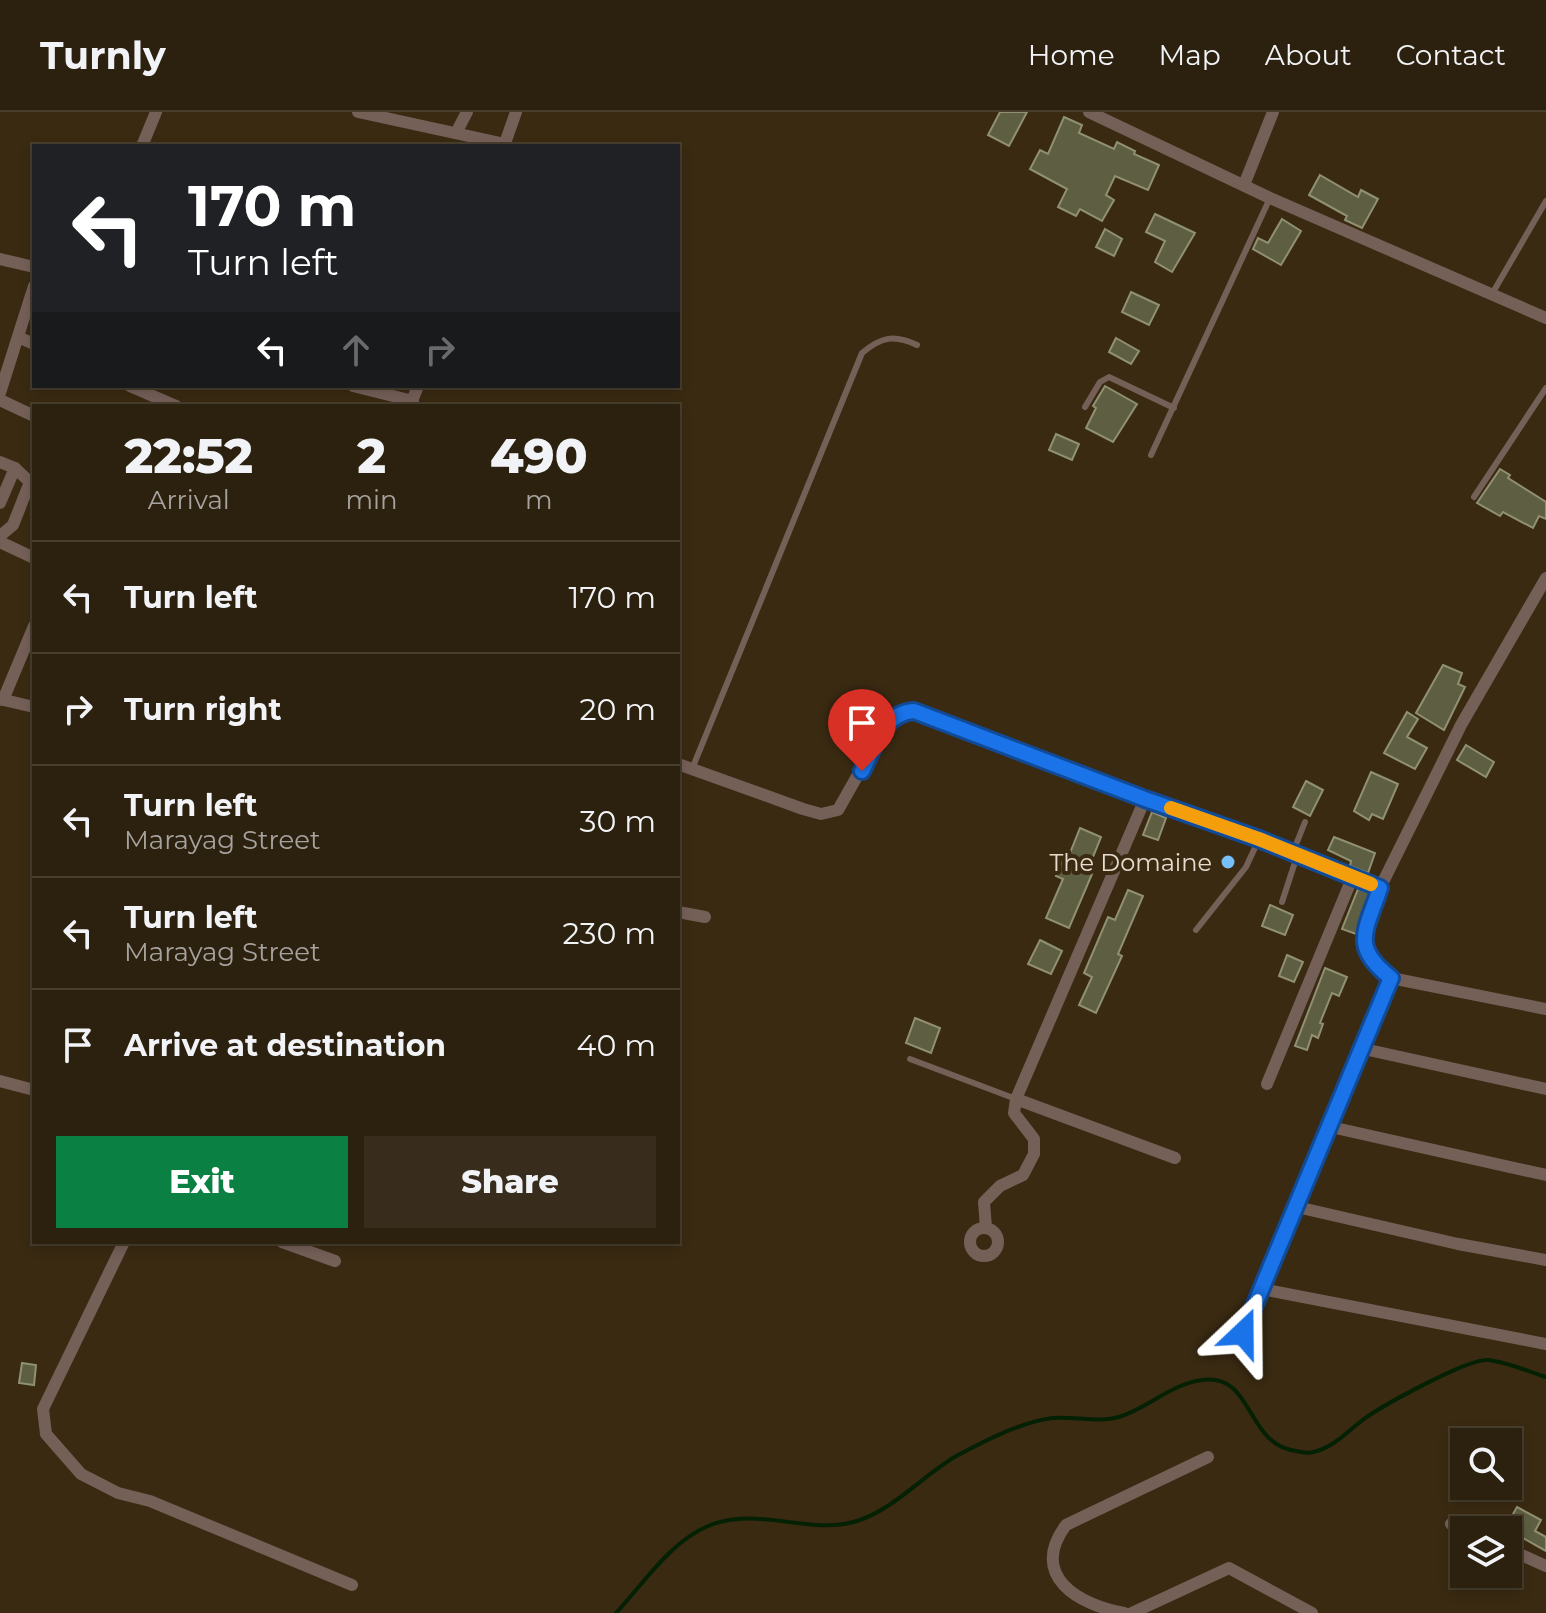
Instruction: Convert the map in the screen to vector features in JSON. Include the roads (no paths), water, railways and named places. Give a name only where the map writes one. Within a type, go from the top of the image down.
[{"type":"street","points":[[146,144],[156,112]]},
{"type":"street","points":[[358,112],[390,115],[501,144]]},
{"type":"street","points":[[456,133],[467,112]]},
{"type":"street","points":[[505,144],[516,112]]},
{"type":"street","points":[[1089,112],[1270,198],[1546,318]]},
{"type":"street","points":[[1244,185],[1273,112]]},
{"type":"street","points":[[0,259],[32,267]]},
{"type":"street","points":[[0,393],[32,292]]},
{"type":"street","points":[[18,337],[32,343]]},
{"type":"street","points":[[135,388],[171,404]]},
{"type":"street","points":[[360,388],[411,403]]},
{"type":"street","points":[[0,400],[32,415]]},
{"type":"street","points":[[0,462],[15,468],[32,484],[13,525],[0,539],[32,557]]},
{"type":"street","points":[[0,503],[15,468]]},
{"type":"street","points":[[1546,578],[1461,725],[1380,888],[1363,941],[1368,956],[1391,978],[1546,1009]]},
{"type":"street","points":[[32,630],[1,700],[32,707]]},
{"type":"street","points":[[680,765],[821,814],[838,810],[889,720],[899,712],[914,711],[1259,839],[1380,888]]},
{"type":"street","points":[[986,1228],[984,1202],[1000,1186],[1023,1175],[1034,1154],[1034,1139],[1014,1113],[1016,1099],[1145,799]]},
{"type":"street","points":[[1267,1084],[1353,876]]},
{"type":"street","points":[[680,912],[705,917]]},
{"type":"street","points":[[1243,1333],[1391,978]]},
{"type":"street","points":[[1364,1049],[1546,1089]]},
{"type":"street","points":[[0,1081],[32,1089]]},
{"type":"street","points":[[1016,1099],[1175,1158]]},
{"type":"street","points":[[1331,1127],[1546,1175]]},
{"type":"street","points":[[1297,1207],[1458,1244],[1546,1260]]},
{"type":"street","points":[[123,1244],[43,1409],[46,1434],[81,1474],[118,1493],[150,1501],[352,1585]]},
{"type":"street","points":[[288,1244],[335,1261]]},
{"type":"street","points":[[1262,1289],[1546,1344]]},
{"type":"street","points":[[1124,1613],[1100,1609],[1073,1596],[1056,1578],[1054,1553],[1057,1537],[1066,1525],[1208,1457]]},
{"type":"street","points":[[1522,1555],[1546,1566]]},
{"type":"street","points":[[1132,1613],[1229,1568],[1312,1613]]},
{"type":"lane","points":[[1151,455],[1270,198]]},
{"type":"lane","points":[[1492,294],[1546,201]]},
{"type":"lane","points":[[692,769],[862,353],[880,338],[902,337],[917,345]]},
{"type":"lane","points":[[1085,407],[1100,382],[1109,377],[1174,408]]},
{"type":"lane","points":[[1474,497],[1546,388]]},
{"type":"lane","points":[[1282,902],[1305,822]]},
{"type":"lane","points":[[1196,930],[1246,867],[1259,839]]},
{"type":"lane","points":[[910,1059],[1016,1099]]},
{"type":"waterway","points":[[616,1613],[669,1553],[708,1526],[745,1518],[820,1525],[857,1521],[897,1500],[958,1455],[1028,1423],[1053,1418],[1119,1417],[1191,1382],[1219,1381],[1232,1387],[1257,1424],[1279,1446],[1309,1453],[1334,1443],[1364,1419],[1406,1394],[1478,1361],[1502,1363],[1546,1377]]},
{"type":"place","name":"The Domaine","points":[[1228,862]]}]
